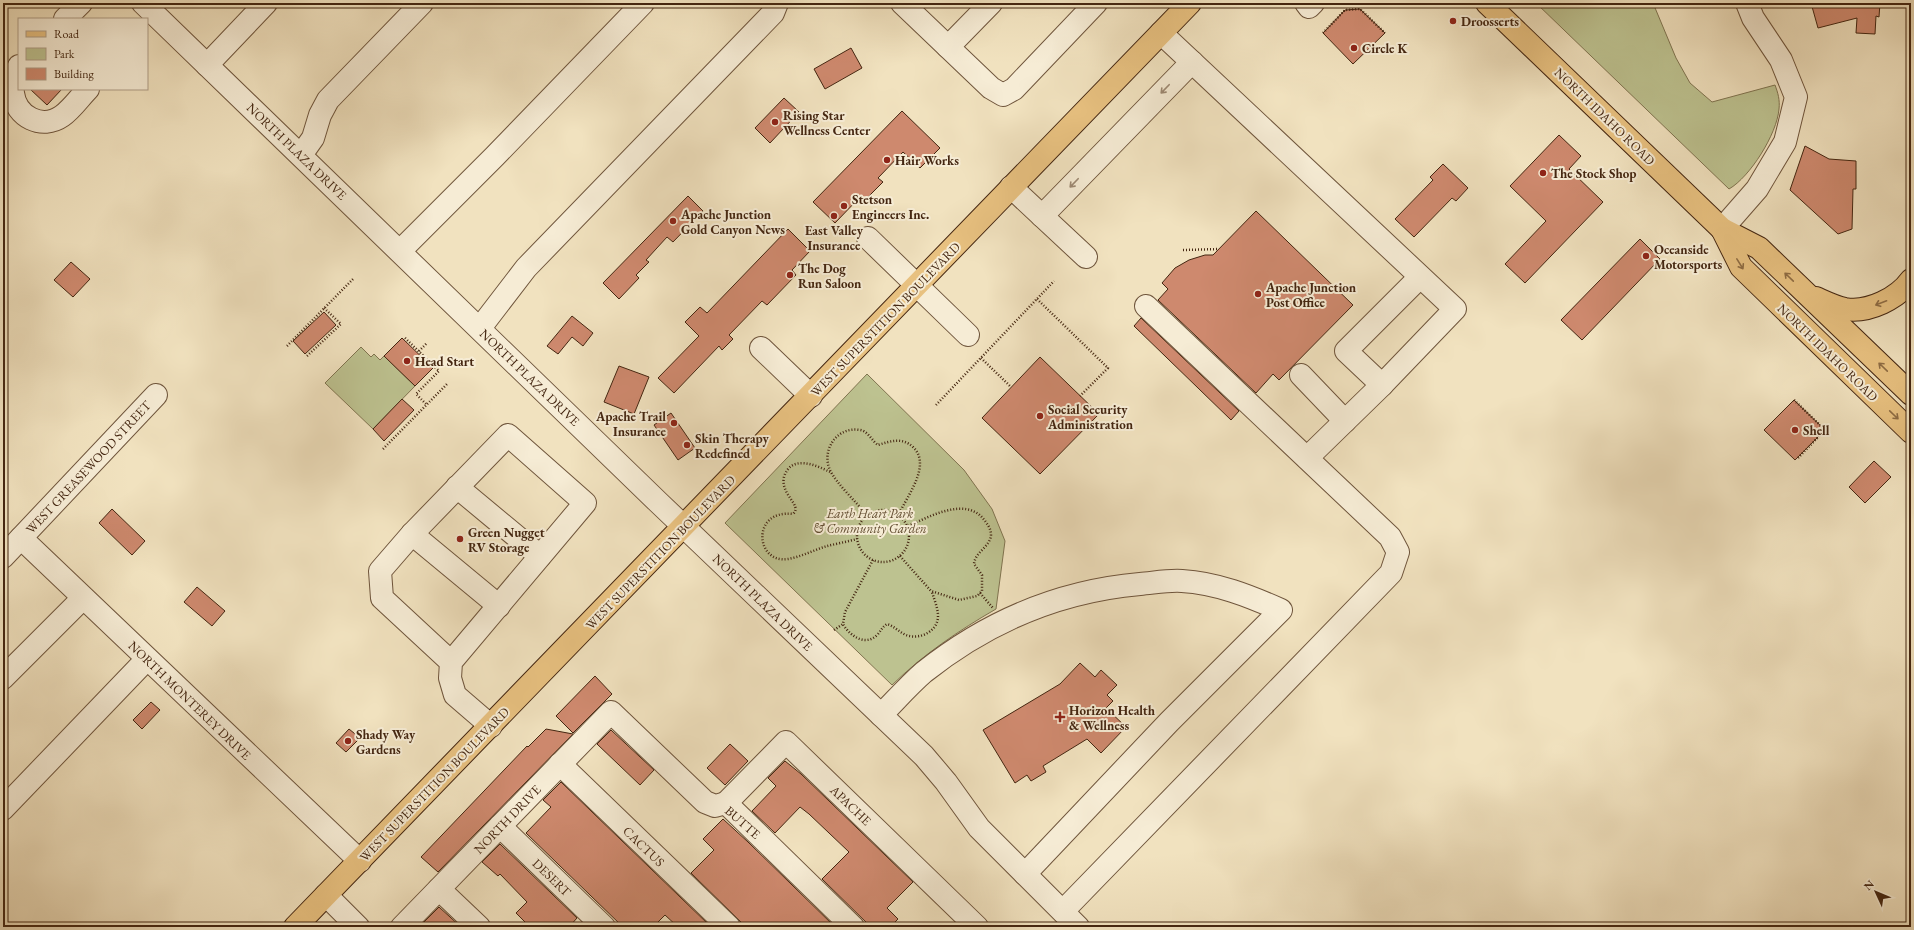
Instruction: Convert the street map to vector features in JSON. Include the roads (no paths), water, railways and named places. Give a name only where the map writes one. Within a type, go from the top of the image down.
[{"type":"main road","name":"WEST SUPERSTITION BOULEVARD","points":[[296,927],[1190,3]]},
{"type":"main road","name":"NORTH IDAHO ROAD","points":[[1487,3],[1722,229],[1759,248],[1911,394]]},
{"type":"main road","name":"NORTH IDAHO ROAD","points":[[1722,229],[1741,267],[1911,432]]},
{"type":"main road","points":[[1809,296],[1846,309],[1860,309],[1881,303],[1895,296],[1911,280]]},
{"type":"street","points":[[66,18],[81,3]]},
{"type":"street","name":"NORTH PLAZA DRIVE","points":[[143,3],[153,25],[207,65],[684,527],[924,756],[946,782],[980,828],[1078,927]]},
{"type":"street","points":[[207,65],[266,3]]},
{"type":"street","points":[[301,155],[313,138],[320,115],[328,100],[422,3]]},
{"type":"street","points":[[400,251],[495,156],[643,3]]},
{"type":"street","points":[[480,328],[526,268],[773,13],[777,3]]},
{"type":"street","points":[[902,3],[991,88],[1003,95],[1014,89],[1096,3]]},
{"type":"street","points":[[948,47],[991,3]]},
{"type":"street","points":[[1306,3],[1309,7],[1313,3]]},
{"type":"street","points":[[1722,229],[1757,189],[1785,142],[1796,97],[1781,60],[1753,18],[1747,3]]},
{"type":"street","points":[[1161,33],[1455,309],[1382,385],[1307,458]]},
{"type":"street","points":[[1042,216],[1192,62]]},
{"type":"street","points":[[18,68],[13,81],[13,94],[22,113],[31,120],[41,122],[62,116],[87,90]]},
{"type":"street","points":[[1012,187],[1086,258]]},
{"type":"street","points":[[868,238],[968,334]]},
{"type":"street","points":[[1382,385],[1346,351],[1420,277]]},
{"type":"street","points":[[1063,911],[1391,573],[1398,552],[1390,536],[1146,306]]},
{"type":"street","points":[[761,348],[811,396]]},
{"type":"street","points":[[1301,375],[1345,421]]},
{"type":"street","name":"WEST GREASEWOOD STREET","points":[[3,557],[156,395]]},
{"type":"street","points":[[451,662],[382,598],[380,571],[412,534],[508,435],[584,504],[451,662],[450,678],[455,695],[491,726]]},
{"type":"street","points":[[457,487],[540,556]]},
{"type":"street","points":[[412,534],[499,606]]},
{"type":"street","name":"NORTH MONTEREY DRIVE","points":[[21,538],[360,861]]},
{"type":"street","points":[[881,715],[923,673],[963,644],[1010,617],[1065,597],[1115,586],[1182,581],[1234,590],[1280,610],[1169,722],[1025,874]]},
{"type":"street","points":[[3,678],[83,598]]},
{"type":"street","points":[[3,809],[147,659]]},
{"type":"street","name":"NORTH DRIVE","points":[[402,927],[611,712]]},
{"type":"street","name":"BUTTE","points":[[611,712],[705,802],[715,806],[726,804],[853,927]]},
{"type":"street","name":"APACHE","points":[[726,804],[786,742],[977,927]]},
{"type":"street","name":"CACTUS","points":[[560,764],[729,927]]},
{"type":"street","name":"DESERT","points":[[500,826],[604,927]]},
{"type":"street","points":[[439,889],[479,927]]},
{"type":"street","points":[[326,895],[358,927]]},
{"type":"place","name":"Droosserts","points":[[1453,21]]},
{"type":"place","name":"Circle K","points":[[1354,48]]},
{"type":"place","name":"Rising Star Wellness Center","points":[[775,122]]},
{"type":"place","name":"Hair Works","points":[[887,160]]},
{"type":"place","name":"The Stock Shop","points":[[1543,173]]},
{"type":"place","name":"Stetson Engineers Inc.","points":[[844,206]]},
{"type":"place","name":"East Valley Insurance","points":[[834,216]]},
{"type":"place","name":"Apache Junction Gold Canyon News","points":[[673,221]]},
{"type":"place","name":"Oceanside Motorsports","points":[[1646,256]]},
{"type":"place","name":"The Dog Run Saloon","points":[[790,275]]},
{"type":"place","name":"Apache Junction Post Office","points":[[1258,294]]},
{"type":"place","name":"Head Start","points":[[407,361]]},
{"type":"place","name":"Social Security Administration","points":[[1040,416]]},
{"type":"place","name":"Apache Trail Insurance","points":[[674,423]]},
{"type":"place","name":"Shell","points":[[1795,430]]},
{"type":"place","name":"Skin Therapy Redefined","points":[[687,445]]},
{"type":"place","name":"Green Nugget RV Storage","points":[[460,539]]},
{"type":"place","name":"Horizon Health & Wellness","points":[[1060,717]]},
{"type":"place","name":"Shady Way Gardens","points":[[348,741]]},
{"type":"park label","name":"Earth Heart Park & Community Garden","points":[[870,520]]}]
